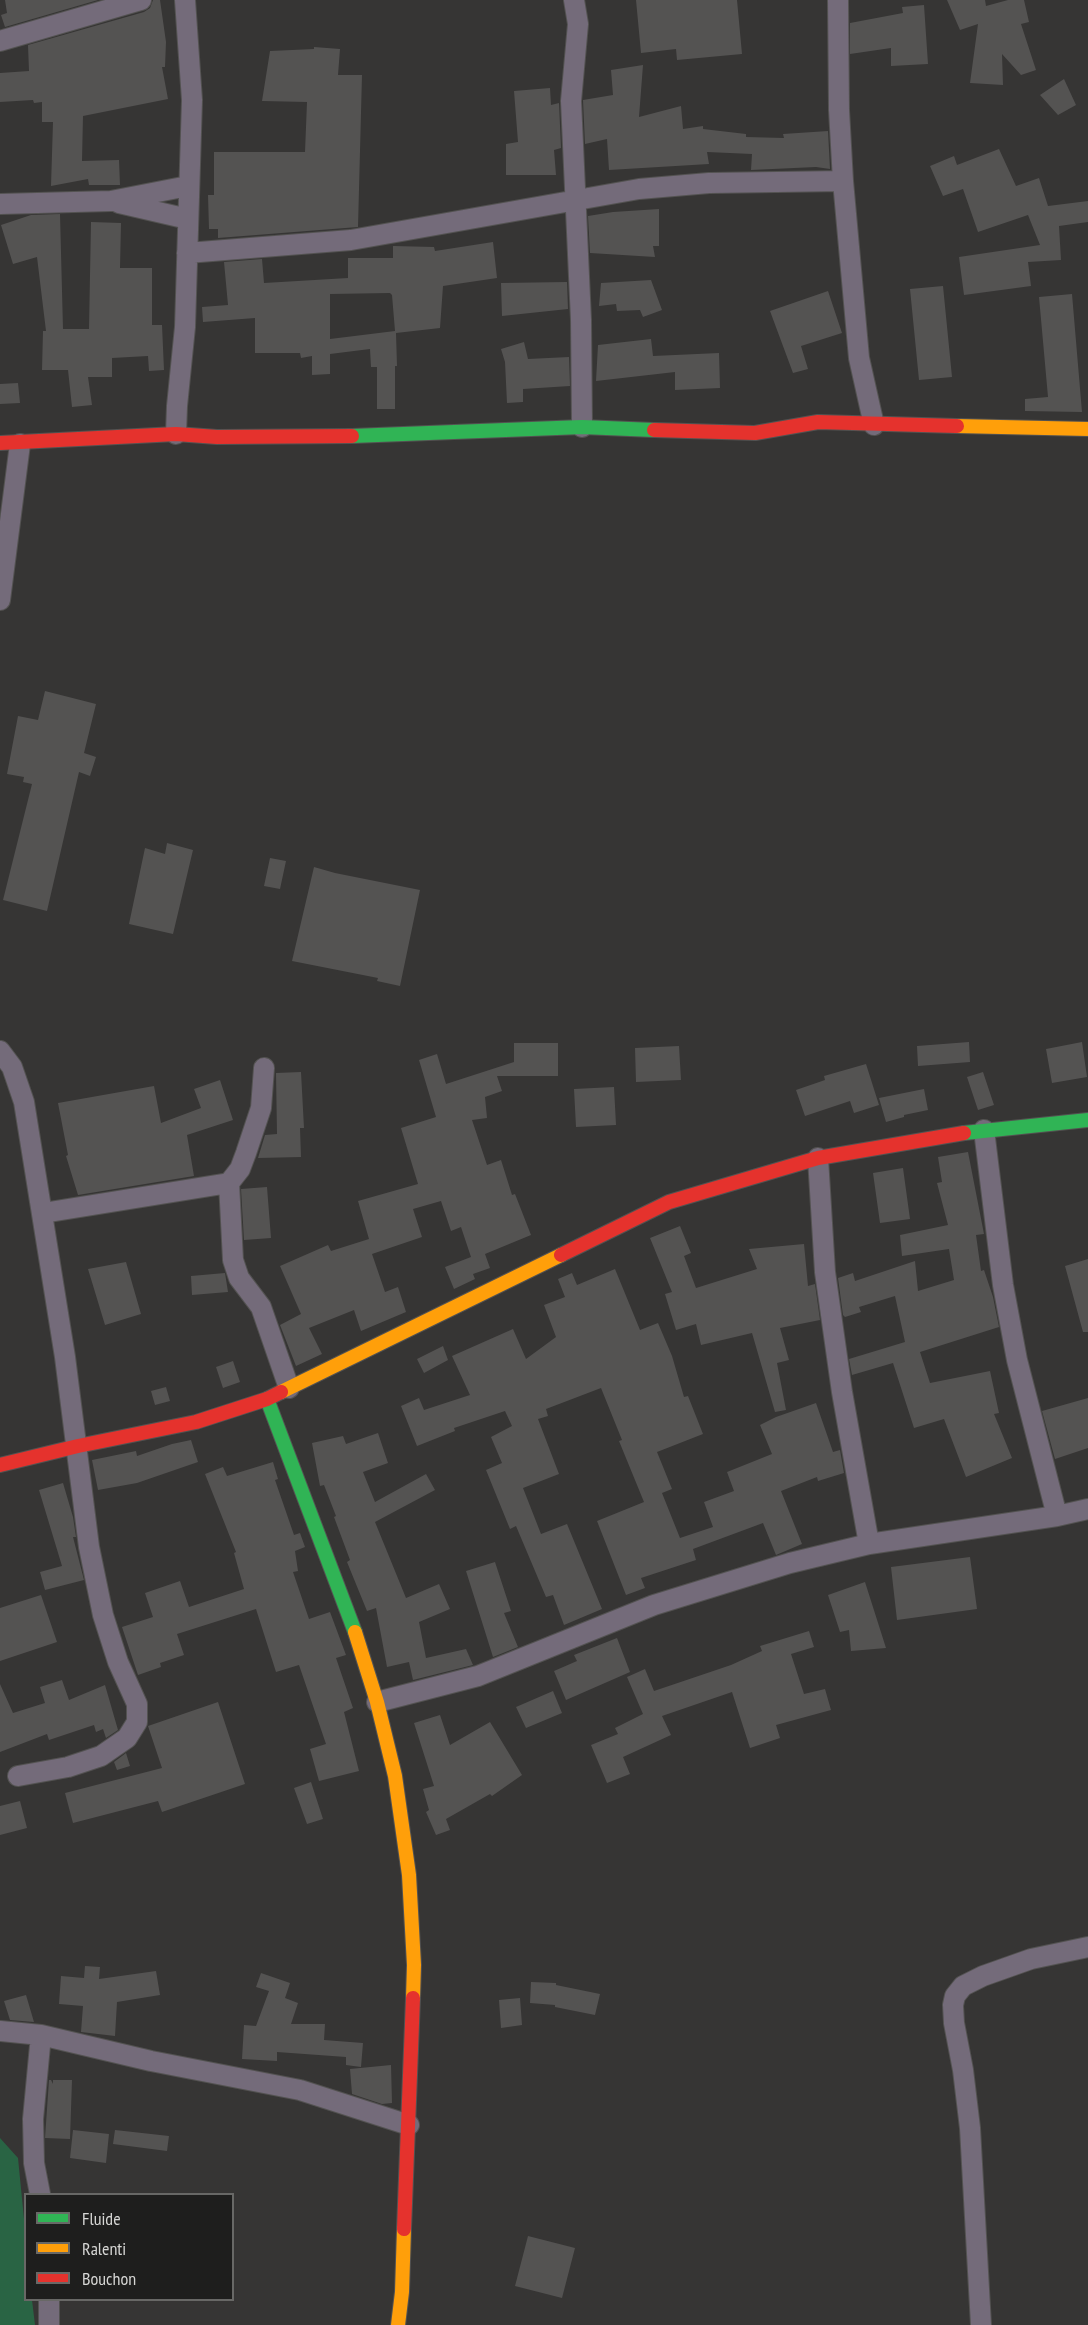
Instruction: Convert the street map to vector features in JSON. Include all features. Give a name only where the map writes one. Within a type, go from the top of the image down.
[{"type":"street","points":[[0,41],[141,0]]},
{"type":"street","points":[[176,434],[186,327],[192,100],[185,0]]},
{"type":"street","points":[[574,0],[578,24],[572,101],[581,320],[582,427]]},
{"type":"street","points":[[838,0],[839,110],[843,181],[859,358],[874,425]]},
{"type":"street","points":[[187,253],[351,240],[639,189],[709,183],[843,181]]},
{"type":"street","points":[[0,204],[111,201],[188,186]]},
{"type":"street","points":[[111,201],[188,219]]},
{"type":"street","points":[[0,443],[20,444],[176,434],[217,437],[339,436],[582,427],[755,433],[818,422],[1088,429]]},
{"type":"street","points":[[0,600],[20,444]]},
{"type":"street","points":[[0,1051],[12,1067],[24,1102],[78,1446],[89,1547],[103,1615],[118,1662],[137,1704],[137,1722],[127,1738],[101,1756],[68,1767],[18,1776]]},
{"type":"street","points":[[264,1068],[261,1108],[240,1168],[229,1183],[233,1260],[239,1278],[261,1307],[289,1388]]},
{"type":"street","points":[[0,1465],[195,1422],[267,1399],[669,1202],[818,1158],[984,1130],[1088,1120]]},
{"type":"street","points":[[984,1130],[1003,1285],[1017,1360],[1057,1516]]},
{"type":"street","points":[[818,1158],[825,1272],[842,1392],[869,1544]]},
{"type":"street","points":[[43,1213],[229,1183]]},
{"type":"street","points":[[267,1399],[361,1648],[395,1776],[409,1875],[414,1965],[402,2292],[398,2325]]},
{"type":"street","points":[[377,1702],[478,1676],[654,1605],[790,1563],[869,1544],[1057,1516],[1088,1509]]},
{"type":"street","points":[[981,2325],[970,2128],[963,2070],[954,2023],[955,1996],[963,1986],[1002,1969],[1031,1959],[1088,1947]]},
{"type":"street","points":[[0,2031],[41,2035],[151,2061],[300,2090],[409,2125]]},
{"type":"street","points":[[40,2193],[34,2163],[33,2119],[41,2035]]},
{"type":"street","points":[[49,2301],[49,2325]]},
{"type":"green space","points":[[0,2138],[18,2158],[24,2219],[24,2301],[32,2301],[35,2325],[0,2325]]},
{"type":"building","points":[[5,0],[98,0],[5,27],[1,15],[7,13]]},
{"type":"building","points":[[153,0],[160,0],[166,42],[165,67],[162,67],[168,99],[83,116],[82,161],[119,160],[120,185],[89,185],[88,179],[51,186],[53,122],[42,122],[42,102],[34,103],[33,100],[0,102],[0,73],[29,71],[28,45],[144,12],[150,8]]},
{"type":"building","points":[[636,0],[737,0],[742,54],[677,60],[676,49],[641,53]]},
{"type":"building","points":[[947,0],[985,0],[986,6],[1008,0],[1024,0],[1029,22],[1021,24],[1036,70],[1021,75],[1002,54],[1003,85],[970,83],[978,24],[960,30]]},
{"type":"building","points":[[924,5],[928,64],[891,66],[891,48],[850,54],[850,23],[903,13],[902,7]]},
{"type":"building","points":[[314,47],[340,49],[338,75],[362,75],[358,227],[218,238],[218,229],[209,229],[208,195],[214,195],[214,152],[305,152],[307,102],[262,101],[270,51],[314,49]]},
{"type":"building","points":[[643,65],[639,117],[681,106],[683,129],[703,126],[703,129],[746,134],[746,137],[784,138],[783,134],[828,131],[830,169],[816,167],[751,170],[752,154],[707,152],[709,164],[609,170],[607,139],[585,144],[583,100],[613,95],[611,70]]},
{"type":"building","points":[[1064,79],[1076,105],[1058,115],[1040,95]]},
{"type":"building","points":[[550,88],[551,105],[559,103],[561,148],[554,150],[556,175],[506,175],[506,144],[518,142],[514,91]]},
{"type":"building","points":[[999,149],[1016,186],[1039,178],[1048,206],[1088,201],[1088,222],[1059,226],[1061,260],[1028,262],[1031,286],[964,295],[959,257],[1040,245],[1028,215],[978,232],[963,189],[943,196],[930,166],[954,156],[957,165]]},
{"type":"building","points":[[659,209],[659,246],[653,246],[655,257],[590,253],[588,216]]},
{"type":"building","points":[[60,214],[63,329],[89,329],[91,222],[121,223],[120,268],[152,268],[152,325],[162,325],[164,370],[149,371],[148,356],[112,358],[112,377],[88,377],[92,405],[72,407],[68,370],[42,370],[43,331],[46,331],[37,257],[13,264],[1,225],[31,215]]},
{"type":"building","points":[[493,242],[497,278],[443,286],[440,328],[396,333],[395,409],[377,409],[377,367],[371,367],[370,349],[330,354],[330,374],[312,375],[312,356],[301,358],[300,353],[255,353],[255,318],[203,322],[202,307],[228,305],[224,262],[262,259],[264,283],[348,278],[348,258],[393,258],[393,246],[434,247],[435,251]],"holes":[[[390,293],[395,331],[330,339],[330,294]]]},
{"type":"building","points":[[651,280],[662,310],[643,317],[640,310],[617,311],[616,304],[599,306],[601,283]]},
{"type":"building","points":[[567,282],[568,309],[502,316],[501,283]]},
{"type":"building","points":[[943,286],[952,377],[919,380],[910,289]]},
{"type":"building","points":[[828,291],[842,333],[801,346],[808,369],[793,373],[770,311]]},
{"type":"building","points":[[1072,294],[1082,412],[1025,411],[1025,399],[1048,397],[1039,297]]},
{"type":"building","points":[[651,339],[653,356],[719,353],[720,388],[675,390],[675,372],[596,381],[598,345]]},
{"type":"building","points":[[524,342],[528,359],[569,357],[570,386],[523,389],[523,402],[507,403],[505,362],[501,349]]},
{"type":"building","points":[[18,383],[20,403],[0,404],[0,384]]},
{"type":"building","points":[[45,691],[96,704],[84,753],[96,757],[90,776],[79,772],[47,911],[3,900],[32,784],[23,782],[24,777],[7,774],[18,716],[38,720]]},
{"type":"building","points":[[167,843],[193,850],[173,934],[129,924],[145,848],[165,854]]},
{"type":"building","points":[[270,858],[286,861],[280,889],[264,886]]},
{"type":"building","points":[[314,867],[420,890],[400,986],[377,981],[378,978],[292,961]]},
{"type":"building","points":[[969,1042],[970,1062],[918,1066],[917,1046]]},
{"type":"building","points":[[1082,1042],[1087,1077],[1052,1083],[1046,1049]]},
{"type":"building","points":[[514,1043],[558,1043],[558,1076],[497,1076],[502,1091],[485,1097],[487,1118],[472,1120],[487,1165],[501,1160],[512,1195],[515,1194],[531,1235],[485,1254],[490,1268],[473,1274],[475,1279],[454,1289],[445,1267],[471,1257],[461,1227],[451,1231],[441,1201],[413,1209],[422,1237],[372,1254],[385,1292],[398,1287],[406,1312],[361,1331],[354,1310],[309,1328],[322,1354],[296,1366],[280,1325],[301,1314],[280,1266],[328,1245],[331,1251],[369,1239],[358,1201],[418,1184],[401,1128],[436,1117],[419,1060],[437,1054],[446,1084],[514,1062]]},
{"type":"building","points":[[679,1046],[681,1080],[636,1082],[635,1048]]},
{"type":"building","points":[[866,1064],[879,1105],[854,1113],[850,1101],[805,1116],[796,1090],[825,1080],[824,1076]]},
{"type":"building","points":[[301,1072],[304,1128],[300,1128],[301,1157],[258,1158],[265,1135],[277,1134],[276,1073]]},
{"type":"building","points":[[983,1072],[994,1105],[978,1110],[967,1077]]},
{"type":"building","points":[[220,1080],[233,1120],[187,1135],[194,1176],[78,1195],[66,1156],[68,1155],[58,1103],[154,1086],[161,1123],[201,1108],[194,1089]]},
{"type":"building","points":[[614,1087],[616,1125],[576,1127],[574,1089]]},
{"type":"building","points":[[924,1089],[928,1110],[886,1122],[879,1098]]},
{"type":"building","points":[[968,1152],[984,1234],[976,1235],[981,1271],[984,1270],[993,1297],[999,1327],[920,1352],[930,1383],[990,1371],[999,1413],[994,1414],[1012,1458],[966,1477],[944,1419],[914,1428],[893,1363],[852,1375],[849,1359],[905,1342],[895,1296],[859,1307],[861,1312],[845,1317],[838,1278],[853,1273],[855,1281],[915,1261],[918,1291],[954,1280],[949,1249],[902,1256],[900,1235],[948,1225],[937,1183],[942,1182],[938,1157]]},
{"type":"building","points":[[903,1168],[910,1219],[880,1223],[873,1173]]},
{"type":"building","points":[[267,1187],[271,1238],[244,1240],[241,1189]]},
{"type":"building","points":[[680,1226],[691,1253],[684,1256],[696,1288],[757,1269],[749,1249],[804,1244],[808,1286],[815,1284],[820,1320],[780,1328],[789,1360],[777,1363],[786,1410],[775,1412],[752,1333],[701,1345],[696,1324],[676,1330],[665,1294],[672,1292],[650,1238]]},
{"type":"building","points":[[1088,1259],[1088,1332],[1083,1332],[1065,1266]]},
{"type":"building","points":[[126,1262],[141,1314],[105,1325],[88,1269]]},
{"type":"building","points":[[615,1269],[640,1330],[658,1323],[672,1356],[684,1397],[688,1396],[703,1434],[657,1452],[672,1489],[662,1493],[680,1538],[713,1527],[704,1502],[734,1491],[727,1472],[772,1454],[760,1425],[776,1417],[816,1403],[833,1452],[840,1450],[844,1473],[818,1481],[817,1477],[781,1491],[802,1544],[776,1555],[763,1523],[693,1549],[696,1560],[641,1578],[645,1588],[626,1595],[597,1521],[644,1502],[619,1441],[622,1440],[601,1388],[546,1409],[548,1416],[538,1419],[559,1474],[523,1488],[541,1534],[567,1524],[602,1609],[564,1625],[553,1595],[546,1597],[516,1526],[510,1529],[486,1470],[502,1463],[491,1437],[512,1426],[505,1411],[454,1428],[455,1431],[417,1446],[401,1406],[419,1398],[424,1410],[470,1395],[452,1356],[513,1329],[526,1359],[556,1337],[544,1305],[565,1297],[558,1279],[572,1273],[577,1285]]},
{"type":"building","points":[[225,1273],[228,1292],[192,1295],[191,1276]]},
{"type":"building","points":[[443,1346],[448,1360],[424,1373],[417,1359]]},
{"type":"building","points":[[233,1361],[240,1382],[223,1388],[216,1367]]},
{"type":"building","points":[[166,1387],[170,1401],[155,1405],[151,1391]]},
{"type":"building","points":[[1088,1398],[1088,1448],[1055,1459],[1042,1411]]},
{"type":"building","points":[[378,1433],[388,1463],[363,1472],[375,1502],[426,1474],[435,1490],[375,1522],[406,1598],[439,1584],[450,1609],[419,1622],[426,1658],[466,1649],[473,1665],[413,1680],[409,1662],[387,1667],[376,1608],[367,1611],[347,1562],[350,1560],[334,1517],[336,1516],[324,1485],[320,1486],[312,1443],[343,1436],[346,1444]]},
{"type":"building","points":[[191,1440],[198,1462],[137,1483],[98,1490],[92,1460],[136,1451],[137,1456]]},
{"type":"building","points":[[273,1462],[278,1479],[275,1480],[294,1535],[300,1533],[305,1547],[295,1551],[298,1571],[293,1572],[309,1619],[330,1612],[346,1655],[336,1658],[353,1708],[344,1712],[359,1771],[319,1781],[310,1749],[326,1744],[299,1665],[276,1672],[256,1609],[177,1634],[184,1655],[160,1663],[161,1667],[138,1675],[122,1627],[153,1617],[145,1593],[180,1581],[189,1607],[244,1589],[234,1553],[236,1552],[205,1474],[223,1467],[227,1476]]},
{"type":"building","points":[[63,1483],[73,1517],[76,1537],[73,1537],[84,1580],[45,1590],[40,1572],[62,1566],[39,1490]]},
{"type":"building","points":[[970,1557],[977,1609],[897,1620],[891,1567]]},
{"type":"building","points":[[495,1562],[511,1611],[504,1613],[518,1647],[493,1657],[466,1571]]},
{"type":"building","points":[[865,1582],[886,1648],[851,1651],[849,1630],[840,1632],[828,1595]]},
{"type":"building","points":[[41,1595],[57,1642],[0,1661],[0,1608]]},
{"type":"building","points":[[809,1631],[814,1647],[791,1654],[804,1694],[825,1689],[831,1710],[776,1725],[780,1738],[750,1748],[732,1692],[662,1716],[671,1735],[623,1757],[630,1774],[607,1783],[591,1745],[618,1734],[615,1728],[643,1714],[627,1677],[645,1669],[654,1691],[731,1665],[762,1651],[760,1646]]},
{"type":"building","points":[[617,1638],[630,1672],[566,1700],[554,1671],[577,1661],[574,1655]]},
{"type":"building","points":[[62,1680],[69,1700],[105,1685],[118,1730],[106,1738],[103,1729],[96,1732],[94,1725],[49,1740],[47,1734],[0,1752],[0,1684],[13,1713],[45,1703],[40,1687]]},
{"type":"building","points":[[553,1691],[562,1713],[526,1728],[516,1707]]},
{"type":"building","points":[[218,1702],[245,1784],[162,1812],[158,1801],[73,1823],[65,1793],[162,1768],[148,1726]]},
{"type":"building","points":[[440,1715],[450,1745],[490,1722],[522,1775],[492,1796],[490,1794],[446,1819],[450,1830],[436,1835],[426,1812],[429,1810],[423,1789],[434,1786],[414,1723]]},
{"type":"building","points":[[126,1753],[130,1766],[117,1770],[114,1762]]},
{"type":"building","points":[[311,1782],[323,1819],[307,1824],[294,1788]]},
{"type":"building","points":[[20,1801],[27,1828],[0,1835],[0,1806]]},
{"type":"building","points":[[85,1966],[100,1967],[99,1979],[156,1971],[160,1995],[117,2002],[115,2036],[81,2032],[83,2006],[59,2004],[61,1976],[84,1978]]},
{"type":"building","points":[[261,1973],[290,1983],[285,1998],[298,2003],[291,2024],[325,2024],[324,2040],[363,2043],[361,2067],[346,2065],[346,2057],[277,2052],[277,2061],[242,2059],[244,2025],[256,2026],[269,1991],[256,1987]]},
{"type":"building","points":[[531,1982],[556,1983],[556,1985],[600,1994],[595,2015],[555,2007],[555,2005],[530,2003]]},
{"type":"building","points":[[26,1995],[34,2022],[10,2020],[4,2001]]},
{"type":"building","points":[[520,1998],[522,2025],[501,2028],[499,2000]]},
{"type":"building","points":[[391,2065],[392,2103],[382,2104],[352,2094],[350,2069]]},
{"type":"building","points":[[49,2080],[53,2084],[53,2080],[72,2080],[70,2139],[45,2138]]},
{"type":"building","points":[[73,2130],[109,2134],[106,2163],[70,2158]]},
{"type":"building","points":[[115,2130],[169,2136],[167,2151],[113,2144]]},
{"type":"building","points":[[528,2236],[575,2248],[562,2298],[515,2286]]},
{"type":"traffic: fast","points":[[352,436],[582,427],[654,430]]},
{"type":"traffic: fast","points":[[964,1133],[1088,1120]]},
{"type":"traffic: fast","points":[[267,1399],[355,1632]]},
{"type":"traffic: slow","points":[[957,426],[1088,429]]},
{"type":"traffic: slow","points":[[281,1392],[561,1255]]},
{"type":"traffic: slow","points":[[355,1632],[377,1702],[395,1776],[409,1875],[414,1965],[413,1998]]},
{"type":"traffic: slow","points":[[398,2325],[402,2292],[404,2229]]},
{"type":"traffic: jam","points":[[654,430],[755,433],[818,422],[957,426]]},
{"type":"traffic: jam","points":[[0,443],[176,434],[217,437],[352,436]]},
{"type":"traffic: jam","points":[[561,1255],[669,1202],[818,1158],[964,1133]]},
{"type":"traffic: jam","points":[[0,1465],[78,1446],[196,1422],[267,1399],[281,1392]]},
{"type":"traffic: jam","points":[[404,2229],[413,1998]]}]
